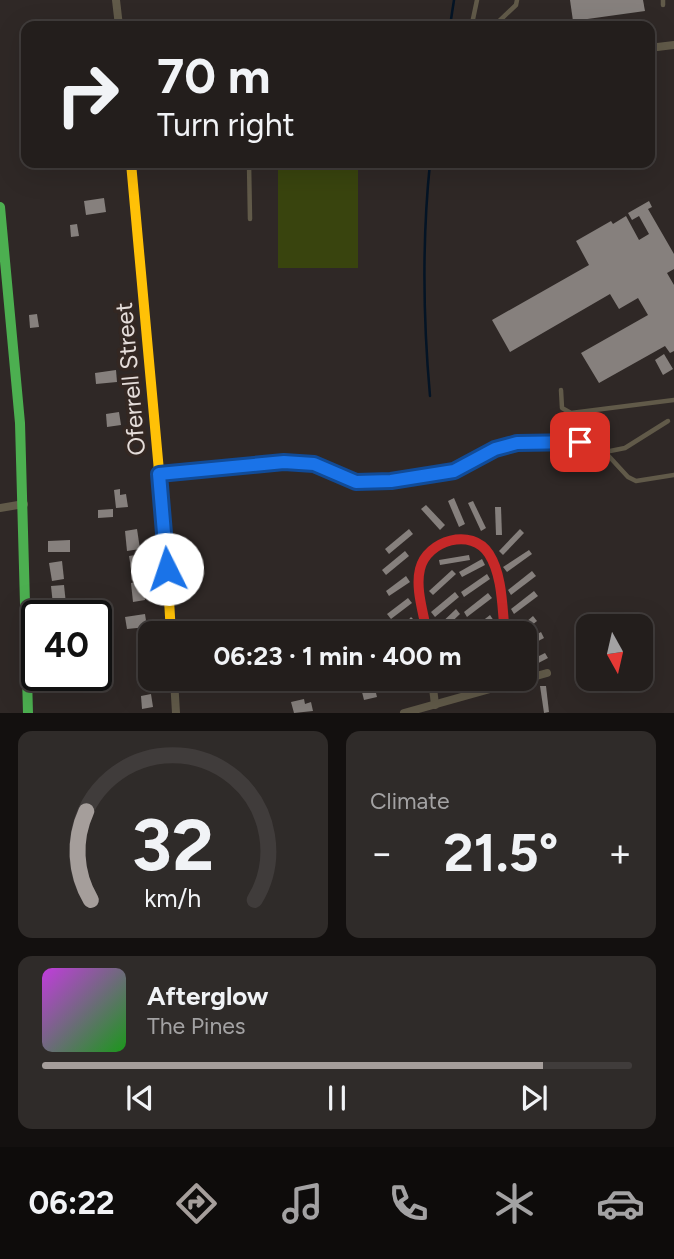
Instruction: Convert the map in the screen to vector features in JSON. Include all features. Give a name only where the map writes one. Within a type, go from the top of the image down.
[{"type":"street","points":[[117,0],[119,21]]},
{"type":"street","points":[[655,47],[674,45]]},
{"type":"street","name":"Oferrell Street","points":[[131,168],[170,621]]},
{"type":"street","points":[[0,207],[20,424],[28,713]]},
{"type":"street","points":[[0,508],[24,504]]},
{"type":"street","points":[[425,621],[419,570],[428,553],[441,543],[459,539],[477,543],[487,551],[496,569],[503,621]]},
{"type":"street","points":[[537,675],[547,673]]},
{"type":"street","points":[[175,691],[176,713]]},
{"type":"street","points":[[433,691],[435,705]]},
{"type":"street","points":[[404,713],[479,691]]},
{"type":"lane","points":[[474,21],[477,0]]},
{"type":"lane","points":[[499,21],[516,5],[517,0]]},
{"type":"lane","points":[[249,168],[250,219]]},
{"type":"lane","points":[[561,390],[562,408],[570,413],[674,400]]},
{"type":"lane","points":[[604,452],[625,448],[668,421]]},
{"type":"lane","points":[[159,474],[284,462],[314,464],[356,482],[391,481],[454,471],[495,449],[517,443],[580,442],[604,452],[628,477],[636,481],[674,475]]},
{"type":"green space","points":[[278,168],[358,168],[358,268],[278,268]]},
{"type":"building","points":[[570,0],[643,0],[645,11],[573,21]]},
{"type":"building","points":[[104,198],[106,212],[86,215],[84,201]]},
{"type":"building","points":[[649,201],[652,207],[648,209],[674,254],[674,269],[667,273],[674,285],[674,351],[670,353],[665,346],[599,383],[581,353],[648,315],[638,298],[619,309],[610,294],[510,352],[492,320],[589,265],[576,241],[611,221],[613,224],[626,216],[639,240],[649,234],[639,216],[632,220],[628,213]]},
{"type":"building","points":[[77,224],[79,236],[71,237],[70,225]]},
{"type":"building","points":[[37,314],[39,327],[30,328],[29,315]]},
{"type":"building","points":[[664,354],[673,369],[663,375],[655,360]]},
{"type":"building","points":[[116,370],[117,382],[96,384],[95,373]]},
{"type":"building","points":[[119,412],[121,425],[107,427],[106,414]]},
{"type":"building","points":[[120,489],[120,495],[126,494],[128,507],[116,508],[114,490]]},
{"type":"building","points":[[454,498],[465,524],[459,527],[448,501]]},
{"type":"building","points":[[473,501],[486,528],[481,531],[468,503]]},
{"type":"building","points":[[426,505],[445,525],[440,530],[421,509]]},
{"type":"building","points":[[495,507],[501,507],[502,535],[496,535]]},
{"type":"building","points":[[113,509],[113,517],[98,518],[98,510]]},
{"type":"building","points":[[137,529],[140,549],[127,551],[125,531]]},
{"type":"building","points":[[409,529],[413,534],[389,554],[385,549]]},
{"type":"building","points":[[520,529],[524,533],[503,555],[499,551]]},
{"type":"building","points":[[70,540],[70,552],[48,552],[48,541]]},
{"type":"building","points":[[529,550],[532,554],[507,572],[503,567]]},
{"type":"building","points":[[405,551],[409,556],[386,575],[382,570]]},
{"type":"building","points":[[142,554],[144,574],[132,575],[129,556]]},
{"type":"building","points":[[469,555],[470,560],[440,565],[439,560]]},
{"type":"building","points":[[482,559],[485,565],[462,577],[459,572]]},
{"type":"building","points":[[62,561],[64,579],[52,581],[49,563]]},
{"type":"building","points":[[452,570],[456,574],[433,595],[429,591]]},
{"type":"building","points":[[532,571],[536,576],[511,595],[508,590]]},
{"type":"building","points":[[487,574],[490,579],[464,597],[461,592]]},
{"type":"building","points":[[406,576],[410,582],[389,596],[386,591]]},
{"type":"building","points":[[143,581],[145,600],[133,602],[131,583]]},
{"type":"building","points":[[64,585],[66,600],[52,600],[51,586]]},
{"type":"building","points":[[534,591],[538,596],[514,614],[511,609]]},
{"type":"building","points":[[455,592],[459,597],[435,617],[431,612]]},
{"type":"building","points":[[488,593],[492,598],[467,617],[464,612]]},
{"type":"building","points":[[408,598],[412,603],[391,619],[387,614]]},
{"type":"building","points":[[456,609],[460,614],[453,621],[443,621]]},
{"type":"building","points":[[145,614],[146,621],[138,621],[138,628],[127,629],[125,617]]},
{"type":"building","points":[[490,615],[494,621],[482,621]]},
{"type":"building","points":[[541,632],[544,638],[537,642],[537,634]]},
{"type":"building","points":[[545,653],[548,658],[537,664],[537,657]]},
{"type":"building","points":[[540,686],[546,686],[549,712],[544,713]]},
{"type":"building","points":[[362,691],[376,691],[377,697],[364,700]]},
{"type":"building","points":[[151,694],[153,707],[142,709],[141,696]]},
{"type":"building","points":[[304,699],[305,704],[311,702],[313,711],[294,713],[291,702]]},
{"type":"waterway","points":[[451,21],[454,0]]},
{"type":"waterway","points":[[430,168],[424,279],[430,396]]},
{"type":"traffic: fast","points":[[0,207],[20,423],[28,713]]},
{"type":"traffic: slow","points":[[131,168],[170,621]]},
{"type":"traffic: jam","points":[[424,621],[419,593],[420,569],[424,559],[440,544],[462,539],[481,546],[494,563],[504,621]]},
{"type":"route","points":[[167,569],[159,474],[284,462],[314,464],[356,482],[391,481],[454,471],[495,449],[517,443],[580,442]]}]
